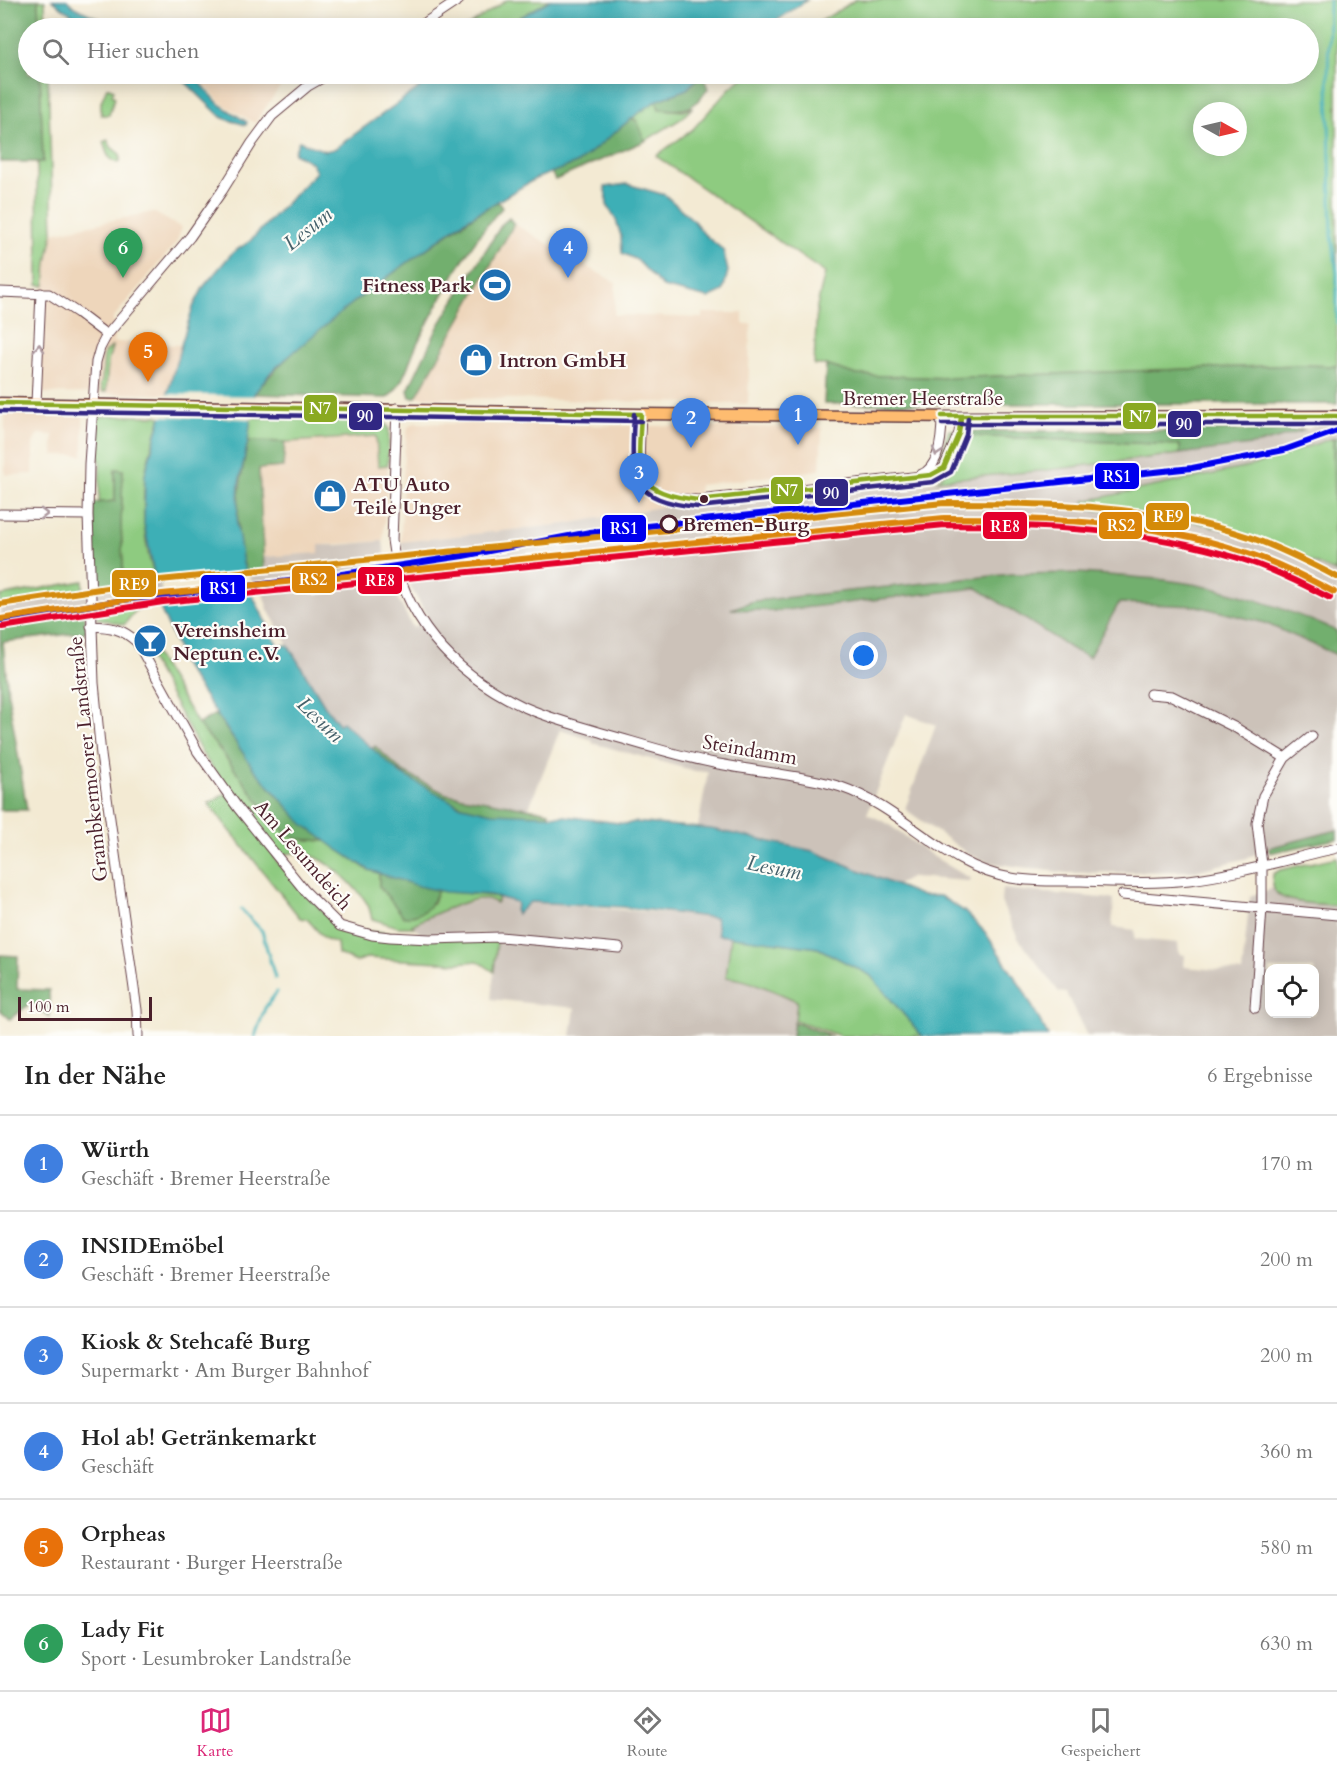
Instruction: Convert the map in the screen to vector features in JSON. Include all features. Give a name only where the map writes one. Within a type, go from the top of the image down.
[{"type":"main road","name":"Bremer Heerstraße","points":[[0,403],[398,408],[641,414],[961,417],[1337,416]]},
{"type":"street","points":[[432,18],[459,0]]},
{"type":"street","name":"Grambkermoorer Landstraße","points":[[138,1036],[137,1010],[101,755],[91,626],[88,515],[96,362],[107,335],[190,237],[252,143],[273,116],[312,84]]},
{"type":"street","points":[[0,292],[49,294],[107,335]]},
{"type":"street","points":[[36,403],[41,293]]},
{"type":"street","name":"Steindamm","points":[[398,408],[392,540],[402,588],[424,626],[443,649],[483,683],[524,707],[673,754],[716,764],[794,775],[843,788],[887,809],[949,854],[986,872],[1010,878],[1167,882],[1222,875],[1337,848]]},
{"type":"street","points":[[641,414],[639,466],[642,477],[654,490],[678,499],[704,500],[931,475],[944,468],[959,433],[961,417]]},
{"type":"street","points":[[913,477],[924,474],[934,461],[942,435],[942,416]]},
{"type":"street","points":[[0,514],[88,515]]},
{"type":"street","name":"Am Lesumdeich","points":[[91,626],[110,627],[124,631],[137,642],[198,752],[238,808],[305,891],[340,926],[390,937],[430,939],[500,937],[619,948]]},
{"type":"street","points":[[1150,694],[1172,696],[1236,728],[1285,758]]},
{"type":"street","points":[[1255,1008],[1262,908],[1262,865],[1257,823],[1263,796],[1285,758],[1312,736]]},
{"type":"street","points":[[1122,895],[1337,915]]},
{"type":"shaded area","points":[[204,84],[282,84],[255,123],[221,103]]},
{"type":"shaded area","points":[[153,212],[182,228],[176,243],[113,318],[114,342],[181,345],[168,394],[36,393],[42,294],[53,233]]},
{"type":"shaded area","points":[[514,224],[616,283],[614,315],[702,318],[702,313],[743,313],[743,324],[752,324],[748,404],[416,397]]},
{"type":"shaded area","points":[[5,411],[81,415],[83,417],[83,455],[53,455],[53,435],[38,434],[33,443],[33,474],[5,475]]},
{"type":"shaded area","points":[[1337,418],[1337,437],[1248,467],[1084,501],[1213,527],[1256,539],[1337,573],[1337,631],[1293,612],[1132,577],[1079,573],[1011,574],[754,601],[733,609],[776,611],[977,588],[1075,651],[1089,657],[1119,603],[1197,606],[1265,623],[1337,655],[1337,830],[1270,847],[1247,858],[1196,871],[1068,873],[990,863],[967,853],[905,809],[936,725],[906,714],[867,814],[885,822],[934,857],[971,879],[968,881],[912,877],[897,885],[813,851],[698,827],[708,772],[695,771],[592,743],[593,740],[560,730],[528,810],[446,794],[403,772],[376,747],[372,750],[342,723],[339,725],[325,706],[268,610],[262,590],[252,591],[246,572],[264,571],[264,557],[319,553],[319,545],[383,541],[388,580],[413,628],[428,617],[411,588],[401,542],[566,524],[699,500],[699,503],[1040,471],[1259,444]]},
{"type":"shaded area","points":[[286,419],[381,422],[387,425],[389,430],[388,465],[383,541],[319,545],[320,553],[264,557],[259,469],[283,467]]},
{"type":"shaded area","points":[[415,423],[822,428],[820,470],[699,485],[699,500],[566,524],[401,542],[404,453],[408,427]]},
{"type":"shaded area","points":[[159,581],[163,600],[95,608],[0,626],[0,606],[53,595]]},
{"type":"shaded area","points":[[1273,888],[1278,895],[1289,900],[1337,905],[1337,1036],[1087,1036],[1066,993],[1059,992],[1018,938],[1001,902],[1002,889],[1114,899],[1112,927],[1135,930],[1135,939],[1178,943],[1179,954],[1185,955],[1184,967],[1242,972],[1250,896]]},
{"type":"shaded area","points":[[499,897],[516,902],[517,905],[530,902],[717,918],[718,934],[731,936],[726,976],[767,988],[797,1002],[792,1036],[571,1036],[575,1008],[491,999],[498,935],[421,934],[412,926],[451,906],[486,899],[496,903]]},
{"type":"green space","points":[[0,0],[38,0],[39,18],[18,18],[18,84],[40,84],[43,162],[0,162]]},
{"type":"green space","points":[[38,0],[45,0],[46,18],[39,18]]},
{"type":"green space","points":[[507,0],[550,0],[519,18],[480,18]]},
{"type":"green space","points":[[855,0],[1337,0],[1337,373],[1336,366],[1299,365],[948,378],[857,375],[826,365],[814,365],[817,306],[825,273],[656,156],[693,129],[735,84],[1319,84],[1319,18],[826,18]]},
{"type":"green space","points":[[40,84],[48,84],[53,233],[45,286],[38,285],[37,163],[43,161]]},
{"type":"green space","points":[[692,84],[706,84],[708,89],[697,102],[688,108],[659,109],[656,101],[687,89]]},
{"type":"green space","points":[[107,87],[114,90],[112,95],[115,97],[109,115],[101,115],[101,102]]},
{"type":"green space","points":[[656,101],[660,109],[684,111],[693,107],[681,119],[645,141],[637,121],[632,118]]},
{"type":"green space","points":[[632,118],[637,121],[645,141],[555,180],[551,172],[579,162]]},
{"type":"green space","points":[[108,140],[111,147],[120,154],[118,163],[108,155],[103,142]]},
{"type":"green space","points":[[498,201],[502,208],[478,238],[456,272],[418,342],[402,379],[387,398],[254,394],[285,360],[337,315],[431,245]]},
{"type":"green space","points":[[509,218],[514,224],[416,397],[410,397],[408,390],[439,325],[502,224]]},
{"type":"green space","points":[[112,347],[108,362],[106,392],[102,392],[100,385],[104,352]]},
{"type":"green space","points":[[826,365],[857,375],[948,378],[1299,365],[1337,366],[1337,404],[824,404]]},
{"type":"green space","points":[[98,416],[161,416],[146,468],[144,500],[147,545],[154,572],[159,581],[124,585],[121,525],[123,470],[115,469],[115,501],[99,503],[100,459],[94,459]]},
{"type":"green space","points":[[251,417],[381,422],[387,425],[389,430],[388,465],[378,466],[376,436],[289,442],[248,441]]},
{"type":"green space","points":[[949,430],[956,430],[947,459],[935,471]]},
{"type":"green space","points":[[1306,430],[1259,444],[1180,454],[1180,445],[972,436],[971,431]]},
{"type":"green space","points":[[971,431],[972,436],[1180,445],[1180,454],[1040,471],[937,480],[949,469],[962,436]]},
{"type":"green space","points":[[1337,437],[1337,573],[1335,572],[1333,438]]},
{"type":"green space","points":[[1333,438],[1335,572],[1274,546],[1212,526],[1149,514],[1086,509],[1084,501],[1248,467]]},
{"type":"green space","points":[[248,441],[285,442],[283,467],[259,469],[264,571],[246,572],[239,540],[238,507]]},
{"type":"green space","points":[[115,469],[123,470],[121,525],[124,585],[95,589],[93,503],[115,501]]},
{"type":"green space","points":[[1079,573],[1175,581],[1257,600],[1337,631],[1337,655],[1265,623],[1197,606],[1119,603],[1089,657],[1075,651],[977,588],[776,611],[731,609],[754,601],[1011,574]]},
{"type":"green space","points":[[83,581],[83,591],[0,606],[0,596]]},
{"type":"green space","points":[[157,601],[136,610],[124,625],[97,618],[95,608]]},
{"type":"green space","points":[[84,610],[87,632],[3,642],[8,693],[27,810],[0,810],[0,626]]},
{"type":"green space","points":[[146,639],[198,724],[284,831],[298,839],[326,841],[368,870],[379,873],[379,886],[404,916],[433,903],[438,890],[499,897],[496,903],[489,899],[470,901],[428,917],[412,925],[414,927],[398,927],[372,919],[361,895],[326,862],[306,854],[296,853],[274,858],[339,929],[497,941],[494,972],[478,961],[457,963],[366,958],[356,962],[338,954],[337,943],[324,938],[307,919],[300,918],[208,803],[230,792],[203,755],[141,642]]},
{"type":"green space","points":[[216,714],[279,798],[309,828],[326,841],[297,839],[284,831],[198,724]]},
{"type":"green space","points":[[375,746],[403,772],[446,794],[549,812],[549,816],[493,814],[459,805],[413,781],[372,750]]},
{"type":"green space","points":[[1337,830],[1337,839],[1270,853],[1268,848]]},
{"type":"green space","points":[[1337,857],[1337,905],[1292,901],[1277,894],[1273,888],[1273,874],[1280,870]]},
{"type":"green space","points":[[379,873],[438,890],[426,910],[404,917],[379,886]]},
{"type":"green space","points":[[731,936],[818,948],[870,975],[922,1036],[840,1036],[795,1020],[797,1001],[753,983],[726,977]]},
{"type":"green space","points":[[0,955],[18,956],[17,989],[49,990],[50,1017],[31,1003],[10,1019],[0,1010]]},
{"type":"green space","points":[[794,1022],[832,1036],[792,1036]]},
{"type":"water","points":[[52,0],[67,0],[74,7],[98,18],[76,18]]},
{"type":"water","points":[[550,0],[807,0],[781,18],[519,18]]},
{"type":"water","points":[[187,84],[202,84],[219,104],[247,122],[246,125],[221,117]]},
{"type":"water","name":"Lesum","points":[[424,84],[692,84],[687,89],[656,101],[579,162],[535,179],[466,220],[360,297],[310,338],[271,372],[254,394],[248,441],[239,483],[237,525],[243,563],[253,596],[278,646],[288,645],[325,706],[339,724],[342,722],[401,774],[458,805],[492,813],[564,816],[627,824],[634,822],[711,829],[813,851],[922,896],[940,896],[964,911],[985,932],[1024,991],[1048,1036],[922,1036],[870,975],[818,948],[718,935],[716,918],[622,907],[530,902],[517,914],[516,902],[490,895],[445,892],[369,870],[303,824],[253,768],[178,657],[178,649],[157,601],[162,600],[161,583],[154,574],[144,524],[145,474],[181,345],[193,307],[204,286],[232,253],[250,241],[316,172],[312,163],[294,153],[299,141],[325,151],[334,149]]},
{"type":"water","points":[[627,184],[665,195],[723,250],[728,271],[723,291],[708,298],[663,287],[637,260],[622,253],[621,236],[616,220],[607,205],[605,187]]},
{"type":"pier","points":[[164,394],[256,396],[253,419],[159,416]]},
{"type":"pier","points":[[249,573],[254,589],[162,599],[160,583]]},
{"type":"waterway","points":[[1329,0],[1328,86],[1332,236],[1337,273],[1337,323]]},
{"type":"waterway","points":[[241,909],[262,931],[275,978]]},
{"type":"waterway","points":[[255,1036],[265,1008],[277,992]]},
{"type":"transit line","name":"N7","points":[[0,403],[641,414]]},
{"type":"transit line","name":"90","points":[[0,411],[641,421]]},
{"type":"transit line","name":"90","points":[[634,414],[633,454],[638,481],[646,491],[658,498],[675,504],[698,507],[933,482],[951,472],[966,435],[968,418]]},
{"type":"transit line","name":"N7","points":[[641,414],[639,451],[643,476],[650,485],[660,491],[698,500],[931,475],[944,468],[959,433],[961,417]]},
{"type":"transit line","name":"N7","points":[[942,416],[1337,416]]},
{"type":"transit line","name":"90","points":[[942,424],[1337,424]]},
{"type":"transit line","name":"RS1","points":[[0,620],[123,600],[315,578],[463,556],[590,532],[1192,468],[1284,450],[1337,431]]},
{"type":"transit line","name":"RE9","points":[[0,604],[160,580],[944,503],[1059,505],[1175,518],[1249,537],[1337,577]]},
{"type":"transit line","name":"RS2","points":[[1,619],[162,594],[944,518],[1057,520],[1169,533],[1254,555],[1289,569],[1334,592]]},
{"type":"transit line","name":"RE8","points":[[2,627],[163,602],[945,525],[1056,528],[1166,541],[1202,548],[1250,562],[1330,598]]},
{"type":"place","name":"Lady Fit","points":[[123,278]]},
{"type":"place","name":"Hol ab! Getränkemarkt","points":[[568,278]]},
{"type":"place","name":"Fitness Park","points":[[495,285]]},
{"type":"place","name":"Intron GmbH","points":[[476,360]]},
{"type":"place","name":"Orpheas","points":[[148,382]]},
{"type":"place","name":"Würth","points":[[798,445]]},
{"type":"place","name":"INSIDEmöbel","points":[[691,448]]},
{"type":"place","name":"ATU Auto Teile Unger","points":[[330,496]]},
{"type":"place","name":"Kiosk & Stehcafé Burg","points":[[639,503]]},
{"type":"place","name":"Bremen-Burg","points":[[669,524]]},
{"type":"place","name":"Vereinsheim Neptun e.V.","points":[[150,641]]}]
